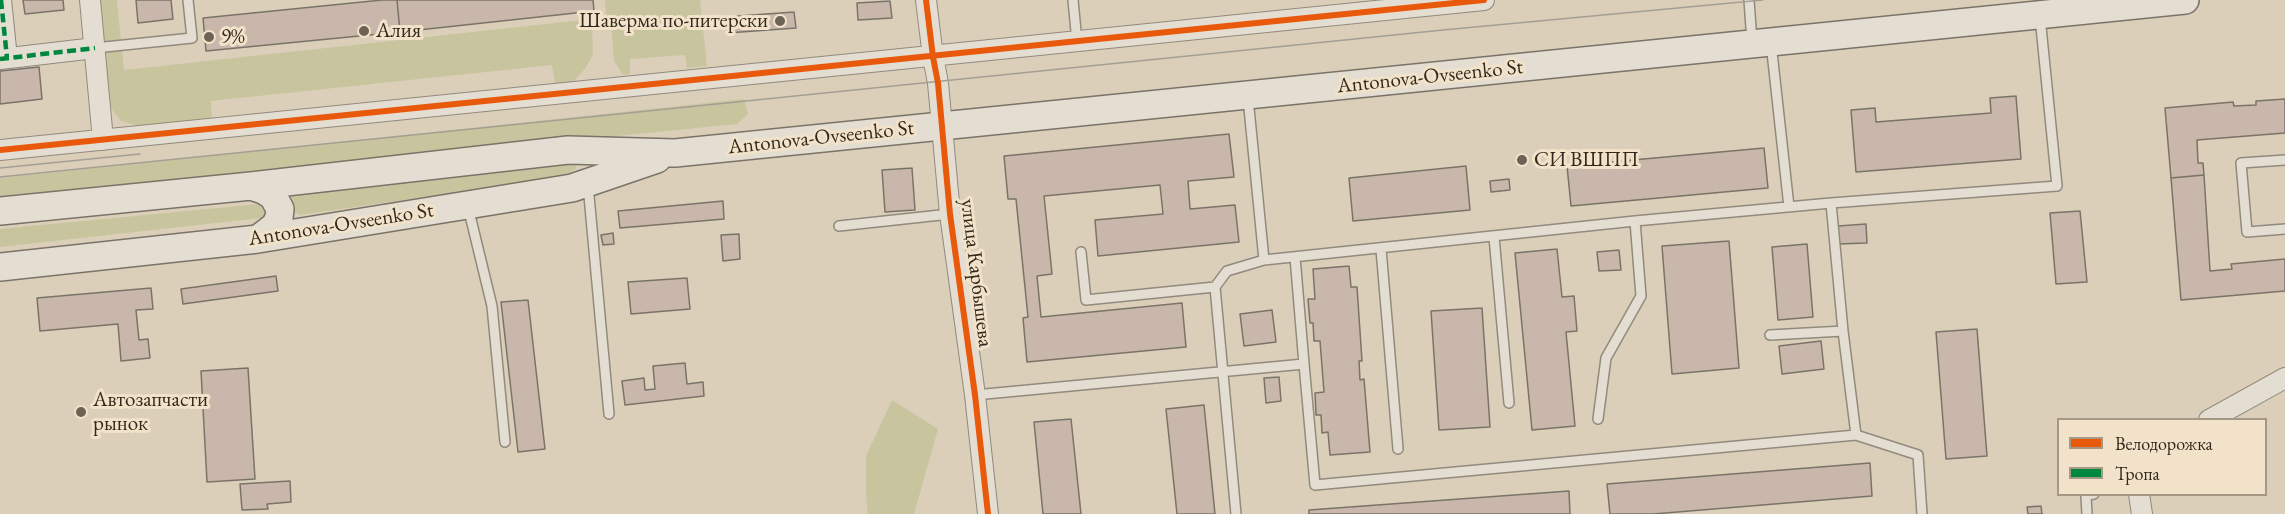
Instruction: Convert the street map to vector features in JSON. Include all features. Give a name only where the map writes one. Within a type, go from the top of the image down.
[{"type":"main road","name":"Antonova-Ovseenko St","points":[[0,211],[251,186],[568,150],[675,153],[2040,14],[2067,6],[2185,0]]},
{"type":"main road","name":"Antonova-Ovseenko St","points":[[0,267],[258,239],[572,188],[675,153]]},
{"type":"main road","points":[[251,186],[264,189],[273,196],[280,209],[275,226],[258,239]]},
{"type":"street","points":[[1,0],[3,58],[95,48]]},
{"type":"street","points":[[90,0],[103,140]]},
{"type":"street","name":"улица Карбышева","points":[[926,0],[933,57],[939,83],[950,214],[975,395],[988,514]]},
{"type":"street","points":[[0,150],[933,57],[1395,5],[1484,0]]},
{"type":"street","points":[[2213,418],[2285,378]]},
{"type":"street","points":[[2139,496],[2142,514]]},
{"type":"lane","points":[[95,48],[192,38],[188,0]]},
{"type":"lane","points":[[1073,0],[1077,42]]},
{"type":"lane","points":[[1749,0],[1762,42],[1789,207]]},
{"type":"lane","points":[[1236,514],[1215,287],[1227,271],[1264,260],[1635,221],[2057,186],[2040,14]]},
{"type":"lane","points":[[1248,96],[1264,260]]},
{"type":"lane","points":[[2285,160],[2241,163],[2247,232],[2285,229]]},
{"type":"lane","points":[[587,183],[609,414]]},
{"type":"lane","points":[[1831,203],[1856,435]]},
{"type":"lane","points":[[468,204],[492,306],[505,441]]},
{"type":"lane","points":[[839,226],[950,214]]},
{"type":"lane","points":[[1598,419],[1606,358],[1641,296],[1635,221]]},
{"type":"lane","points":[[1494,237],[1509,403]]},
{"type":"lane","points":[[1381,249],[1398,448]]},
{"type":"lane","points":[[1081,252],[1086,300],[1215,287]]},
{"type":"lane","points":[[1295,257],[1315,484],[1856,435],[1918,455],[1923,514]]},
{"type":"lane","points":[[1770,335],[1843,331]]},
{"type":"lane","points":[[975,395],[1304,364]]},
{"type":"lane","points":[[2086,496],[2087,514]]},
{"type":"shaded area","points":[[95,0],[117,0],[124,70],[592,19],[593,55],[585,69],[573,82],[555,84],[552,65],[211,101],[212,119],[142,127],[121,121],[108,105]]},
{"type":"shaded area","points":[[605,0],[700,0],[707,66],[687,68],[685,55],[630,59],[630,74],[623,75],[614,61],[611,24],[606,17]]},
{"type":"shaded area","points":[[744,99],[748,114],[737,124],[0,198],[0,178]]},
{"type":"shaded area","points":[[572,160],[577,163],[576,169],[561,177],[300,215],[291,210],[290,199],[296,192]]},
{"type":"shaded area","points":[[259,204],[267,207],[268,213],[261,218],[0,247],[0,229]]},
{"type":"shaded area","points":[[892,400],[938,429],[914,514],[868,514],[866,456]]},
{"type":"building","points":[[23,0],[63,0],[64,10],[25,14]]},
{"type":"building","points":[[136,0],[171,0],[173,19],[138,23]]},
{"type":"building","points":[[397,0],[400,32],[206,51],[203,18]]},
{"type":"building","points":[[397,0],[593,0],[594,11],[400,32]]},
{"type":"building","points":[[890,1],[892,18],[858,20],[857,3]]},
{"type":"building","points":[[794,12],[796,28],[727,33],[725,17]]},
{"type":"building","points":[[39,67],[42,99],[0,104],[0,71]]},
{"type":"building","points":[[2016,96],[2021,159],[1856,172],[1851,110],[1875,108],[1876,122],[1991,113],[1990,98]]},
{"type":"building","points":[[2285,99],[2285,133],[2197,140],[2198,163],[2203,163],[2204,175],[2171,178],[2165,108],[2233,102],[2234,106],[2256,105],[2256,101]]},
{"type":"building","points":[[1229,134],[1234,177],[1188,181],[1190,209],[1235,205],[1239,242],[1098,256],[1095,220],[1163,214],[1160,185],[1044,196],[1052,274],[1037,276],[1041,317],[1182,303],[1186,347],[1027,362],[1023,318],[1028,317],[1016,199],[1008,199],[1004,156]]},
{"type":"building","points":[[1764,148],[1768,188],[1571,206],[1567,166]]},
{"type":"building","points":[[1466,166],[1470,210],[1353,221],[1349,178]]},
{"type":"building","points":[[912,168],[915,210],[885,212],[882,170]]},
{"type":"building","points":[[2204,175],[2210,271],[2232,269],[2231,264],[2285,259],[2285,291],[2181,300],[2171,178]]},
{"type":"building","points":[[1509,179],[1510,190],[1491,192],[1490,181]]},
{"type":"building","points":[[723,201],[724,219],[620,228],[618,211]]},
{"type":"building","points":[[2080,211],[2087,282],[2056,284],[2050,213]]},
{"type":"building","points":[[1866,224],[1867,243],[1838,244],[1838,226]]},
{"type":"building","points":[[613,233],[614,244],[603,245],[601,235]]},
{"type":"building","points":[[739,234],[740,259],[723,261],[721,235]]},
{"type":"building","points":[[1729,241],[1739,368],[1672,374],[1662,246]]},
{"type":"building","points":[[1807,244],[1813,317],[1778,320],[1772,247]]},
{"type":"building","points":[[1557,249],[1562,297],[1574,296],[1577,331],[1566,332],[1575,426],[1532,430],[1515,253]]},
{"type":"building","points":[[1619,250],[1621,270],[1599,271],[1597,252]]},
{"type":"building","points":[[1349,266],[1351,287],[1357,287],[1362,361],[1359,361],[1360,380],[1364,379],[1370,452],[1330,455],[1328,432],[1322,433],[1321,415],[1316,415],[1315,393],[1324,392],[1320,341],[1314,341],[1308,299],[1315,299],[1313,269]]},
{"type":"building","points":[[276,276],[278,291],[183,304],[181,289]]},
{"type":"building","points":[[687,278],[690,309],[631,314],[628,282]]},
{"type":"building","points":[[151,288],[153,309],[136,310],[139,340],[148,339],[150,358],[121,361],[118,324],[40,331],[37,298]]},
{"type":"building","points":[[528,300],[545,449],[518,452],[501,302]]},
{"type":"building","points":[[1482,308],[1490,427],[1439,430],[1431,311]]},
{"type":"building","points":[[1272,310],[1276,342],[1244,346],[1240,314]]},
{"type":"building","points":[[1977,329],[1987,456],[1946,459],[1936,332]]},
{"type":"building","points":[[1821,341],[1824,369],[1782,374],[1779,346]]},
{"type":"building","points":[[685,363],[687,384],[703,382],[704,396],[625,405],[622,381],[644,378],[645,390],[655,389],[653,366]]},
{"type":"building","points":[[248,368],[255,479],[207,482],[201,371]]},
{"type":"building","points":[[1279,377],[1281,401],[1266,403],[1264,378]]},
{"type":"building","points":[[1204,405],[1215,514],[1177,514],[1166,409]]},
{"type":"building","points":[[1071,419],[1081,514],[1043,514],[1034,422]]},
{"type":"building","points":[[1870,463],[1872,496],[1653,514],[1610,514],[1607,484]]},
{"type":"building","points":[[290,481],[291,502],[267,504],[268,509],[242,510],[240,484]]},
{"type":"building","points":[[1569,491],[1570,514],[1309,514],[1309,510]]},
{"type":"building","points":[[2041,506],[2042,514],[2028,514],[2027,507]]},
{"type":"tram line","points":[[0,177],[1443,30],[1763,0]]},
{"type":"tram line","points":[[0,168],[140,154]]},
{"type":"marked path","points":[[1,0],[7,58]]},
{"type":"marked path","points":[[0,59],[95,48]]},
{"type":"cycle path","points":[[926,0],[938,83],[950,214],[975,395],[988,514]]},
{"type":"cycle path","points":[[0,150],[1484,0]]},
{"type":"place","name":"Шаверма по-питерски","points":[[780,21]]},
{"type":"place","name":"Алия","points":[[364,31]]},
{"type":"place","name":"9%","points":[[209,37]]},
{"type":"place","name":"СИ ВШПП","points":[[1522,160]]},
{"type":"place","name":"Автозапчасти рынок","points":[[81,412]]}]
